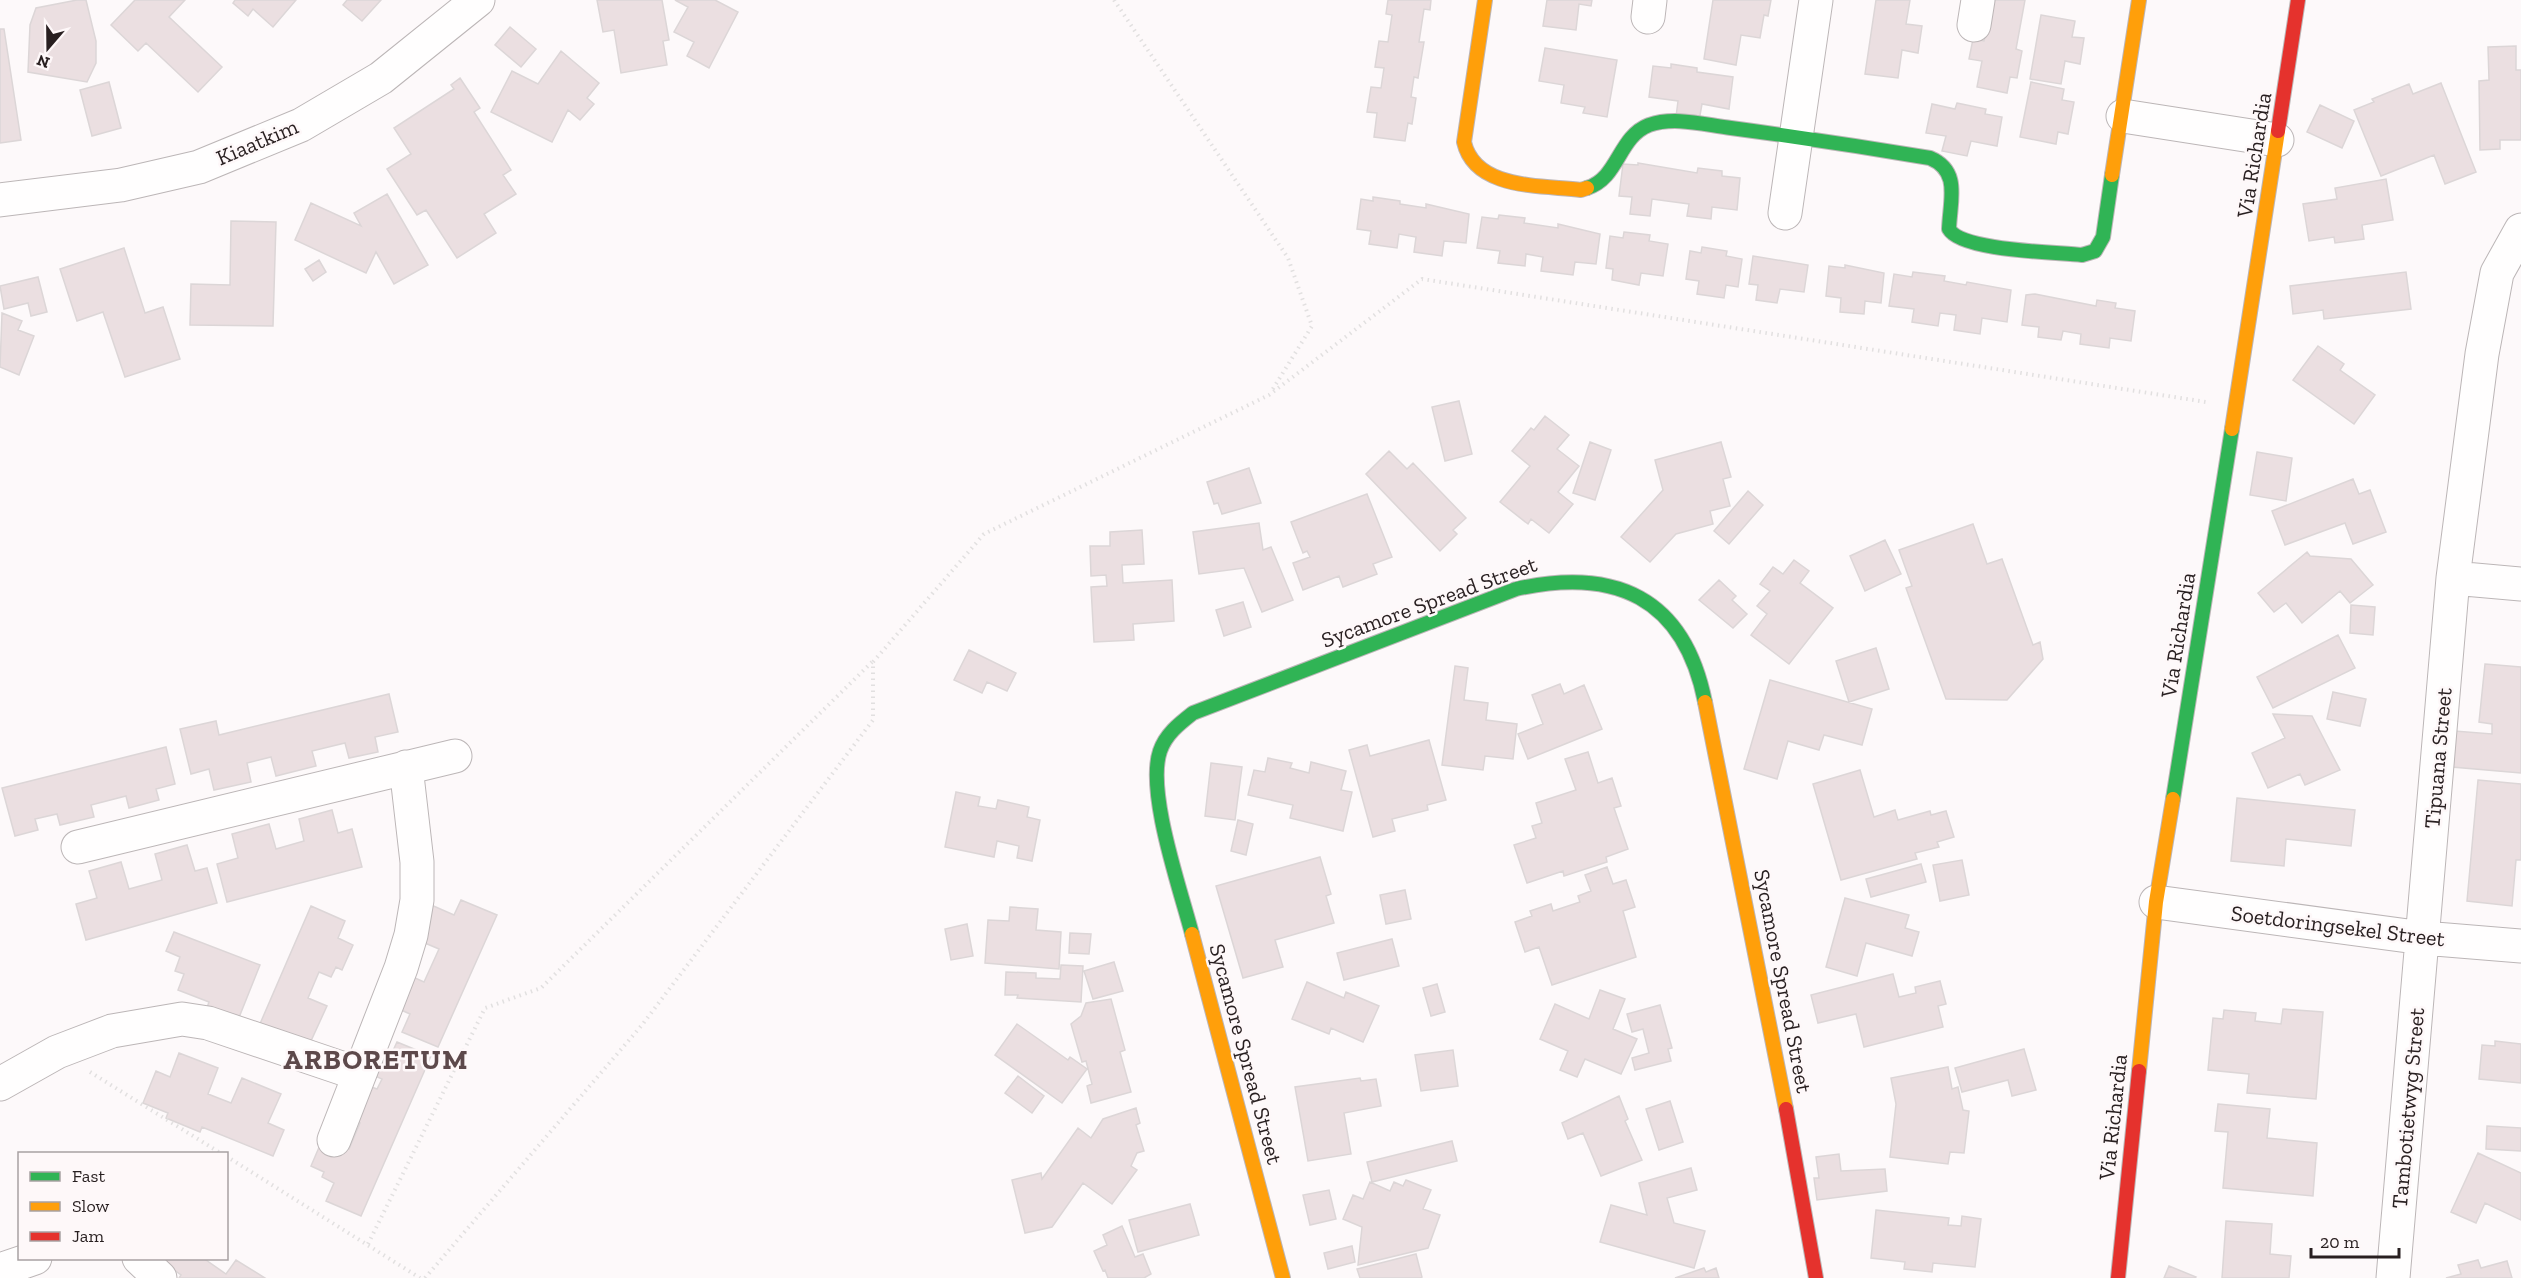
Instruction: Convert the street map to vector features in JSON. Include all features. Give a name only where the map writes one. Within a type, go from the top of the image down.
[{"type":"street","name":"Kiaatkim","points":[[0,200],[121,185],[199,167],[301,125],[381,78],[478,0]]},
{"type":"street","points":[[1485,0],[1464,142],[1473,163],[1480,170],[1494,177],[1581,190],[1592,188],[1608,177],[1628,140],[1635,133],[1659,122],[1798,136],[1930,158],[1941,162],[1948,167],[1951,175],[1949,229],[1960,240],[1971,244],[2082,255],[2095,250],[2103,237],[2139,0]]},
{"type":"street","points":[[1785,213],[1816,0]]},
{"type":"street","name":"Via Richardia","points":[[2118,1278],[2156,902],[2236,407],[2298,0]]},
{"type":"street","points":[[2123,116],[2277,140]]},
{"type":"street","name":"Tipuana Street","points":[[2423,938],[2453,578],[2482,354],[2497,273],[2521,230]]},
{"type":"street","points":[[2453,578],[2521,584]]},
{"type":"street","name":"Sycamore Spread Street","points":[[1283,1278],[1167,834],[1157,786],[1156,760],[1162,744],[1170,730],[1193,712],[1516,589],[1551,580],[1581,579],[1608,583],[1632,593],[1653,607],[1674,628],[1688,652],[1702,686],[1795,1150],[1816,1278]]},
{"type":"street","points":[[78,846],[455,756]]},
{"type":"street","points":[[334,1140],[401,968],[417,900],[417,862],[406,767]]},
{"type":"street","name":"Soetdoringsekel Street","points":[[2156,902],[2423,938],[2521,946]]},
{"type":"street","name":"Tambotietwyg Street","points":[[2393,1278],[2423,938]]},
{"type":"street","points":[[0,1084],[57,1052],[112,1031],[182,1019],[208,1023],[359,1074]]},
{"type":"street","points":[[0,1270],[29,1260]]},
{"type":"street","points":[[141,1260],[160,1278]]},
{"type":"path","points":[[1114,0],[1288,258],[1312,326],[1269,395]]},
{"type":"path","points":[[368,1244],[485,1008],[542,988],[873,662],[984,534],[1269,395],[1422,279],[2236,407]]},
{"type":"path","points":[[425,1278],[642,1025],[873,720],[873,662]]},
{"type":"path","points":[[57,1052],[219,1152]]},
{"type":"path","points":[[228,1157],[420,1278]]},
{"type":"building","points":[[86,0],[96,41],[96,63],[87,82],[28,72],[30,25],[36,8]]},
{"type":"building","points":[[135,0],[185,0],[169,17],[222,67],[198,92],[146,43],[138,51],[111,25]]},
{"type":"building","points":[[235,0],[296,0],[273,27],[253,9],[248,16],[233,3]]},
{"type":"building","points":[[347,0],[381,0],[362,21],[343,5]]},
{"type":"building","points":[[597,0],[662,0],[669,40],[663,41],[667,65],[621,73],[614,30],[603,32]]},
{"type":"building","points":[[675,0],[715,0],[738,12],[709,68],[687,56],[694,42],[674,32],[688,7]]},
{"type":"building","points":[[1388,0],[1431,0],[1430,10],[1424,9],[1419,42],[1424,42],[1418,78],[1414,77],[1411,97],[1416,98],[1412,124],[1408,123],[1405,141],[1374,137],[1377,113],[1367,112],[1371,87],[1381,88],[1384,68],[1375,67],[1379,41],[1388,42],[1392,15],[1386,14]]},
{"type":"building","points":[[1547,0],[1592,0],[1591,6],[1579,4],[1576,30],[1543,26]]},
{"type":"building","points":[[1713,0],[1771,0],[1768,16],[1764,15],[1760,38],[1741,35],[1736,65],[1704,59]]},
{"type":"building","points":[[1876,0],[1910,0],[1906,24],[1922,26],[1918,53],[1902,50],[1898,78],[1865,74]]},
{"type":"building","points":[[1981,0],[2025,0],[2016,49],[2022,51],[2017,78],[2010,77],[2007,93],[1977,87],[1982,61],[1969,59],[1973,39],[1984,41],[1991,10]]},
{"type":"building","points":[[2041,15],[2075,21],[2072,37],[2084,38],[2080,64],[2065,61],[2061,84],[2030,79]]},
{"type":"building","points":[[510,27],[536,49],[521,67],[495,45]]},
{"type":"building","points":[[0,29],[4,29],[21,140],[0,143]]},
{"type":"building","points":[[2516,46],[2516,70],[2521,70],[2521,140],[2500,140],[2500,149],[2480,150],[2479,81],[2489,80],[2488,47]]},
{"type":"building","points":[[1545,48],[1617,60],[1607,117],[1583,113],[1585,107],[1561,103],[1564,85],[1539,81]]},
{"type":"building","points":[[561,51],[599,83],[587,98],[594,104],[580,120],[568,110],[552,142],[491,112],[512,71],[538,84]]},
{"type":"building","points":[[1671,64],[1697,68],[1697,72],[1733,77],[1729,109],[1702,104],[1699,121],[1676,117],[1678,101],[1649,97],[1653,66],[1671,68]]},
{"type":"building","points":[[460,78],[480,108],[474,112],[511,170],[503,175],[516,194],[484,214],[496,233],[457,258],[426,210],[417,215],[387,169],[411,154],[394,128],[454,89],[451,85]]},
{"type":"building","points":[[109,82],[121,128],[92,136],[80,90]]},
{"type":"building","points":[[2031,82],[2064,89],[2062,100],[2074,102],[2068,134],[2058,132],[2056,144],[2020,137]]},
{"type":"building","points":[[2441,83],[2476,172],[2445,184],[2434,155],[2381,176],[2354,110],[2374,102],[2372,99],[2409,84],[2413,94]]},
{"type":"building","points":[[1957,103],[1986,109],[1985,114],[2002,117],[1997,146],[1971,141],[1967,156],[1942,151],[1946,136],[1926,133],[1932,104],[1955,109]]},
{"type":"building","points":[[2320,105],[2354,121],[2342,148],[2307,132]]},
{"type":"building","points":[[1638,163],[1697,173],[1698,168],[1722,171],[1722,176],[1740,178],[1737,210],[1712,207],[1711,219],[1687,216],[1689,204],[1652,199],[1650,216],[1630,214],[1632,197],[1619,196],[1623,164],[1638,165]]},
{"type":"building","points":[[2386,179],[2393,220],[2362,225],[2364,239],[2335,243],[2334,237],[2309,241],[2303,204],[2337,199],[2335,188]]},
{"type":"building","points":[[387,194],[428,265],[394,284],[376,252],[366,273],[295,240],[311,203],[361,226],[354,213]]},
{"type":"building","points":[[1373,197],[1426,208],[1426,204],[1469,214],[1466,243],[1444,241],[1442,256],[1414,252],[1416,237],[1399,234],[1397,248],[1369,244],[1371,231],[1357,229],[1361,199],[1373,201]]},
{"type":"building","points":[[1499,215],[1525,218],[1524,223],[1558,228],[1558,224],[1600,234],[1596,264],[1575,262],[1573,275],[1541,271],[1543,257],[1526,254],[1525,266],[1498,263],[1500,251],[1477,248],[1482,217],[1498,219]]},
{"type":"building","points":[[231,221],[276,222],[273,326],[190,325],[191,284],[230,285]]},
{"type":"building","points":[[1624,232],[1650,235],[1649,241],[1668,244],[1663,276],[1641,273],[1639,285],[1612,280],[1613,269],[1606,268],[1610,236],[1623,238]]},
{"type":"building","points":[[1702,247],[1727,251],[1726,256],[1742,259],[1738,287],[1726,285],[1724,298],[1697,294],[1699,281],[1686,279],[1690,251],[1701,253]]},
{"type":"building","points":[[124,248],[145,313],[163,307],[180,359],[125,377],[103,312],[77,321],[60,269]]},
{"type":"building","points":[[1753,256],[1808,265],[1804,292],[1780,289],[1777,303],[1756,300],[1758,285],[1749,284]]},
{"type":"building","points":[[319,260],[326,272],[313,281],[305,269]]},
{"type":"building","points":[[1845,265],[1884,273],[1881,303],[1865,301],[1864,314],[1840,312],[1841,298],[1826,296],[1829,266],[1845,268]]},
{"type":"building","points":[[1913,272],[1945,276],[1944,281],[1966,285],[1967,282],[2011,290],[2007,322],[1982,318],[1980,334],[1954,330],[1956,315],[1940,313],[1938,326],[1912,322],[1914,309],[1889,306],[1894,274],[1912,277]]},
{"type":"building","points":[[2406,272],[2411,309],[2324,319],[2323,310],[2293,314],[2290,286]]},
{"type":"building","points":[[38,277],[47,312],[31,316],[28,303],[4,309],[0,286]]},
{"type":"building","points":[[2035,294],[2096,306],[2097,300],[2116,303],[2115,308],[2135,311],[2131,341],[2110,338],[2109,348],[2080,344],[2081,334],[2063,331],[2061,340],[2038,337],[2039,327],[2022,325],[2026,295]]},
{"type":"building","points":[[2,313],[22,321],[18,330],[34,336],[19,375],[0,367]]},
{"type":"building","points":[[2318,346],[2344,364],[2340,370],[2375,395],[2354,424],[2293,380]]},
{"type":"building","points":[[1459,401],[1472,454],[1445,461],[1432,407]]},
{"type":"building","points":[[1545,416],[1569,435],[1557,449],[1579,466],[1558,492],[1573,504],[1549,533],[1531,519],[1528,524],[1500,502],[1530,466],[1512,451],[1531,428],[1534,430]]},
{"type":"building","points":[[1590,442],[1611,450],[1595,500],[1573,493]]},
{"type":"building","points":[[1721,442],[1731,477],[1723,479],[1730,506],[1710,511],[1713,524],[1676,534],[1650,562],[1621,537],[1663,490],[1655,460]]},
{"type":"building","points":[[1389,451],[1407,469],[1413,463],[1466,518],[1453,530],[1457,534],[1440,551],[1366,474]]},
{"type":"building","points":[[2257,452],[2292,458],[2286,501],[2250,495]]},
{"type":"building","points":[[1249,468],[1261,503],[1222,514],[1218,503],[1214,504],[1207,482]]},
{"type":"building","points":[[2353,479],[2359,494],[2370,490],[2386,532],[2353,544],[2345,523],[2285,545],[2272,511]]},
{"type":"building","points":[[1748,491],[1763,505],[1729,544],[1714,531]]},
{"type":"building","points":[[1367,494],[1392,557],[1373,564],[1377,574],[1343,587],[1339,576],[1303,590],[1293,563],[1310,557],[1307,551],[1303,553],[1291,522]]},
{"type":"building","points":[[1259,523],[1263,550],[1271,547],[1293,600],[1262,612],[1244,568],[1199,574],[1193,532]]},
{"type":"building","points":[[1973,524],[1987,564],[2002,559],[2033,645],[2040,642],[2043,659],[2007,700],[1946,699],[1906,588],[1912,586],[1899,550]]},
{"type":"building","points":[[1142,530],[1144,564],[1122,565],[1123,583],[1172,580],[1174,621],[1133,624],[1134,640],[1094,642],[1091,587],[1107,586],[1106,575],[1091,576],[1090,546],[1110,546],[1110,532]]},
{"type":"building","points":[[1885,540],[1901,574],[1865,591],[1850,556]]},
{"type":"building","points":[[2307,552],[2310,556],[2351,559],[2373,585],[2350,603],[2340,591],[2302,623],[2286,603],[2274,612],[2258,593]]},
{"type":"building","points":[[1794,560],[1809,571],[1800,583],[1833,608],[1789,664],[1751,635],[1767,614],[1757,606],[1770,591],[1760,584],[1773,567],[1783,574]]},
{"type":"building","points":[[1719,580],[1736,596],[1732,600],[1747,614],[1733,628],[1699,600]]},
{"type":"building","points":[[1243,602],[1251,627],[1224,636],[1216,610]]},
{"type":"building","points":[[2351,605],[2375,607],[2373,635],[2350,633]]},
{"type":"building","points":[[2338,635],[2355,668],[2273,708],[2257,677]]},
{"type":"building","points":[[1876,648],[1889,689],[1849,702],[1836,661]]},
{"type":"building","points":[[969,650],[1016,673],[1007,691],[987,682],[982,693],[954,680]]},
{"type":"building","points":[[2485,664],[2521,667],[2521,773],[2452,767],[2455,731],[2492,734],[2492,724],[2479,722]]},
{"type":"building","points":[[1455,666],[1468,668],[1464,700],[1488,703],[1486,720],[1517,724],[1513,759],[1485,756],[1483,770],[1442,765]]},
{"type":"building","points":[[1770,680],[1872,709],[1862,745],[1824,735],[1819,750],[1788,741],[1777,779],[1744,769]]},
{"type":"building","points":[[1560,684],[1564,694],[1584,685],[1602,729],[1528,759],[1518,734],[1543,724],[1532,695]]},
{"type":"building","points":[[2333,692],[2366,699],[2360,726],[2327,719]]},
{"type":"building","points":[[389,694],[398,732],[375,737],[378,752],[349,758],[345,743],[312,751],[316,766],[276,776],[271,757],[247,763],[251,782],[214,790],[209,769],[191,774],[180,729],[216,721],[219,735]]},
{"type":"building","points":[[2273,714],[2312,716],[2340,770],[2305,785],[2300,774],[2268,788],[2252,753],[2285,738]]},
{"type":"building","points":[[1429,740],[1446,800],[1427,805],[1428,810],[1392,819],[1395,831],[1373,837],[1349,750],[1367,745],[1370,756]]},
{"type":"building","points":[[166,747],[175,784],[156,789],[159,800],[129,808],[126,796],[91,805],[94,817],[60,825],[57,814],[35,819],[38,830],[15,836],[2,788]]},
{"type":"building","points":[[1588,752],[1598,783],[1612,778],[1621,806],[1614,808],[1628,849],[1606,857],[1607,862],[1564,876],[1563,871],[1527,883],[1514,845],[1536,838],[1532,826],[1542,823],[1536,803],[1576,790],[1565,759]]},
{"type":"building","points":[[1268,758],[1292,763],[1290,768],[1309,773],[1311,762],[1346,771],[1341,790],[1352,792],[1343,831],[1290,818],[1293,805],[1248,795],[1254,770],[1265,772]]},
{"type":"building","points":[[1211,763],[1242,767],[1235,820],[1205,816]]},
{"type":"building","points":[[1860,770],[1874,817],[1895,810],[1898,820],[1930,811],[1931,815],[1946,811],[1954,837],[1937,842],[1939,847],[1915,853],[1917,859],[1841,880],[1813,784]]},
{"type":"building","points":[[2478,780],[2521,784],[2521,860],[2516,860],[2512,906],[2467,901]]},
{"type":"building","points":[[956,792],[980,797],[978,806],[996,809],[998,800],[1029,807],[1027,817],[1040,820],[1032,861],[1017,858],[1019,846],[997,841],[994,857],[945,847]]},
{"type":"building","points":[[2237,798],[2355,810],[2351,846],[2286,839],[2284,866],[2231,861]]},
{"type":"building","points":[[332,810],[338,833],[352,829],[362,867],[227,902],[217,864],[238,858],[232,834],[269,824],[276,849],[304,841],[299,819]]},
{"type":"building","points":[[1238,820],[1253,824],[1246,855],[1231,851]]},
{"type":"building","points":[[187,845],[195,871],[207,868],[217,903],[86,940],[76,904],[97,898],[89,871],[121,862],[129,889],[162,880],[155,854]]},
{"type":"building","points":[[1320,857],[1331,894],[1326,896],[1334,923],[1275,940],[1283,967],[1243,978],[1216,886]]},
{"type":"building","points":[[1962,860],[1969,895],[1940,901],[1933,865]]},
{"type":"building","points":[[1921,864],[1926,882],[1871,897],[1866,879]]},
{"type":"building","points":[[1607,867],[1613,884],[1626,880],[1635,907],[1623,911],[1636,957],[1552,985],[1539,947],[1525,952],[1515,922],[1532,916],[1530,911],[1551,904],[1553,911],[1580,902],[1578,896],[1591,891],[1585,875]]},
{"type":"building","points":[[1405,890],[1411,919],[1386,924],[1380,895]]},
{"type":"building","points":[[1845,898],[1909,915],[1905,928],[1919,932],[1912,956],[1866,943],[1857,976],[1826,967]]},
{"type":"building","points":[[461,900],[497,915],[438,1047],[402,1032],[410,1014],[390,1005],[404,973],[424,982],[439,949],[413,938],[429,904],[454,915]]},
{"type":"building","points":[[311,906],[345,921],[338,938],[353,945],[342,970],[336,967],[331,977],[319,972],[308,998],[327,1006],[305,1054],[256,1033]]},
{"type":"building","points":[[1010,907],[1038,909],[1036,930],[1061,932],[1059,969],[985,963],[988,920],[1009,921]]},
{"type":"building","points":[[967,924],[973,956],[951,960],[945,929]]},
{"type":"building","points":[[174,932],[260,965],[236,1025],[205,1013],[209,1002],[178,990],[184,974],[175,971],[180,957],[166,951]]},
{"type":"building","points":[[1070,933],[1091,934],[1089,954],[1069,953]]},
{"type":"building","points":[[1392,939],[1399,966],[1344,980],[1337,953]]},
{"type":"building","points":[[1114,962],[1123,991],[1093,999],[1084,971]]},
{"type":"building","points":[[1061,965],[1083,966],[1081,1002],[1017,998],[1018,995],[1005,995],[1006,972],[1036,973],[1036,978],[1060,979]]},
{"type":"building","points":[[1893,974],[1899,997],[1916,993],[1915,987],[1940,981],[1946,1004],[1938,1006],[1943,1027],[1864,1047],[1856,1014],[1818,1023],[1811,995]]},
{"type":"building","points":[[1307,982],[1344,998],[1346,992],[1379,1006],[1363,1042],[1331,1028],[1329,1034],[1292,1019]]},
{"type":"building","points":[[1437,984],[1445,1012],[1431,1016],[1423,988]]},
{"type":"building","points":[[1600,990],[1625,999],[1613,1029],[1637,1039],[1621,1074],[1585,1059],[1577,1077],[1560,1070],[1568,1051],[1540,1039],[1555,1004],[1589,1019]]},
{"type":"building","points":[[1111,999],[1125,1050],[1120,1052],[1131,1092],[1091,1103],[1087,1086],[1092,1084],[1086,1061],[1082,1062],[1071,1024],[1081,1016],[1086,1003]]},
{"type":"building","points":[[1660,1005],[1672,1048],[1668,1049],[1671,1061],[1635,1070],[1632,1058],[1649,1053],[1643,1029],[1632,1032],[1627,1014]]},
{"type":"building","points":[[2283,1009],[2323,1012],[2316,1099],[2247,1093],[2249,1074],[2208,1070],[2213,1018],[2223,1019],[2224,1010],[2256,1013],[2255,1021],[2281,1024]]},
{"type":"building","points":[[1017,1024],[1068,1060],[1070,1057],[1087,1069],[1062,1103],[995,1055]]},
{"type":"building","points":[[2495,1041],[2521,1044],[2521,1083],[2479,1079],[2482,1045],[2495,1046]]},
{"type":"building","points":[[397,1042],[431,1056],[361,1216],[326,1201],[334,1183],[322,1177],[324,1172],[311,1166],[323,1138],[349,1149],[360,1123],[351,1119],[366,1085],[377,1089],[382,1079],[371,1074],[380,1053],[390,1057]]},
{"type":"building","points":[[2024,1049],[2036,1090],[2012,1096],[2008,1080],[1962,1092],[1955,1068]]},
{"type":"building","points":[[1453,1050],[1458,1086],[1421,1091],[1415,1055]]},
{"type":"building","points":[[179,1053],[218,1068],[208,1094],[231,1103],[242,1078],[281,1094],[268,1123],[284,1130],[273,1156],[202,1127],[200,1132],[166,1118],[168,1113],[143,1103],[156,1071],[170,1077]]},
{"type":"building","points":[[1948,1067],[1952,1089],[1958,1087],[1963,1110],[1969,1111],[1964,1153],[1950,1152],[1948,1164],[1890,1157],[1896,1104],[1891,1078]]},
{"type":"building","points":[[1018,1076],[1044,1096],[1032,1113],[1005,1093]]},
{"type":"building","points":[[1360,1078],[1361,1081],[1376,1079],[1381,1106],[1344,1113],[1351,1154],[1308,1161],[1295,1087]]},
{"type":"building","points":[[1619,1096],[1628,1119],[1625,1121],[1642,1160],[1601,1176],[1583,1133],[1568,1139],[1562,1123]]},
{"type":"building","points":[[1670,1101],[1683,1142],[1659,1150],[1646,1109]]},
{"type":"building","points":[[2218,1104],[2270,1109],[2267,1138],[2317,1143],[2313,1196],[2223,1188],[2228,1132],[2215,1131]]},
{"type":"building","points":[[1136,1108],[1140,1123],[1136,1125],[1144,1151],[1137,1153],[1131,1166],[1137,1170],[1112,1204],[1083,1183],[1052,1227],[1025,1233],[1012,1180],[1041,1173],[1042,1179],[1078,1128],[1091,1138],[1103,1119]]},
{"type":"building","points":[[2487,1126],[2521,1128],[2521,1151],[2486,1149]]},
{"type":"building","points":[[1452,1141],[1457,1161],[1372,1182],[1367,1162]]},
{"type":"building","points":[[2478,1153],[2521,1173],[2521,1220],[2485,1203],[2476,1223],[2451,1212]]},
{"type":"building","points":[[1839,1154],[1841,1171],[1885,1169],[1887,1191],[1817,1200],[1814,1178],[1819,1178],[1816,1157]]},
{"type":"building","points":[[1691,1168],[1697,1190],[1667,1198],[1674,1223],[1705,1231],[1694,1268],[1600,1242],[1611,1205],[1647,1215],[1639,1183]]},
{"type":"building","points":[[1406,1180],[1431,1190],[1423,1209],[1440,1215],[1428,1248],[1358,1265],[1362,1227],[1343,1219],[1353,1195],[1363,1199],[1370,1182],[1390,1191],[1394,1182],[1403,1186]]},
{"type":"building","points":[[1329,1190],[1336,1219],[1310,1225],[1303,1195]]},
{"type":"building","points":[[1190,1204],[1199,1235],[1138,1252],[1129,1220]]},
{"type":"building","points":[[1876,1210],[1949,1218],[1948,1225],[1961,1226],[1962,1216],[1981,1219],[1975,1267],[1933,1263],[1932,1272],[1904,1269],[1905,1262],[1871,1258]]},
{"type":"building","points":[[2226,1221],[2272,1224],[2270,1254],[2291,1256],[2289,1278],[2222,1278]]},
{"type":"building","points":[[1122,1226],[1135,1257],[1143,1254],[1151,1274],[1144,1278],[1108,1278],[1094,1251],[1107,1245],[1103,1235]]},
{"type":"building","points":[[1352,1246],[1355,1262],[1328,1269],[1324,1253]]},
{"type":"building","points":[[1416,1254],[1422,1277],[1420,1278],[1360,1278],[1357,1269]]},
{"type":"building","points":[[161,1260],[206,1260],[226,1274],[236,1260],[265,1278],[179,1278],[181,1275]]},
{"type":"building","points":[[2478,1260],[2481,1268],[2507,1261],[2512,1278],[2446,1278],[2461,1274],[2458,1265]]},
{"type":"building","points":[[2169,1266],[2196,1277],[2164,1278]]},
{"type":"building","points":[[1704,1268],[1706,1272],[1716,1268],[1719,1278],[1675,1278]]},
{"type":"traffic: fast","points":[[1587,188],[1606,176],[1631,138],[1649,125],[1669,121],[1700,123],[1930,158],[1946,170],[1950,179],[1952,197],[1949,229],[1957,236],[1989,246],[2082,255],[2095,251],[2103,237],[2112,175]]},
{"type":"traffic: fast","points":[[2173,799],[2232,429]]},
{"type":"traffic: fast","points":[[1192,934],[1161,816],[1157,769],[1160,751],[1169,734],[1193,713],[1516,589],[1552,583],[1584,583],[1614,587],[1640,598],[1662,614],[1681,637],[1695,666],[1705,702]]},
{"type":"traffic: slow","points":[[1485,0],[1464,142],[1471,158],[1481,169],[1512,182],[1581,190],[1587,188]]},
{"type":"traffic: slow","points":[[2112,175],[2139,0]]},
{"type":"traffic: slow","points":[[2232,429],[2278,131]]},
{"type":"traffic: slow","points":[[1705,702],[1786,1109]]},
{"type":"traffic: slow","points":[[2139,1071],[2156,902],[2173,799]]},
{"type":"traffic: slow","points":[[1192,934],[1283,1278]]},
{"type":"traffic: jam","points":[[2278,131],[2298,0]]},
{"type":"traffic: jam","points":[[2118,1278],[2139,1071]]},
{"type":"traffic: jam","points":[[1786,1109],[1816,1278]]},
{"type":"district","name":"ARBORETUM","points":[[376,1059]]}]
